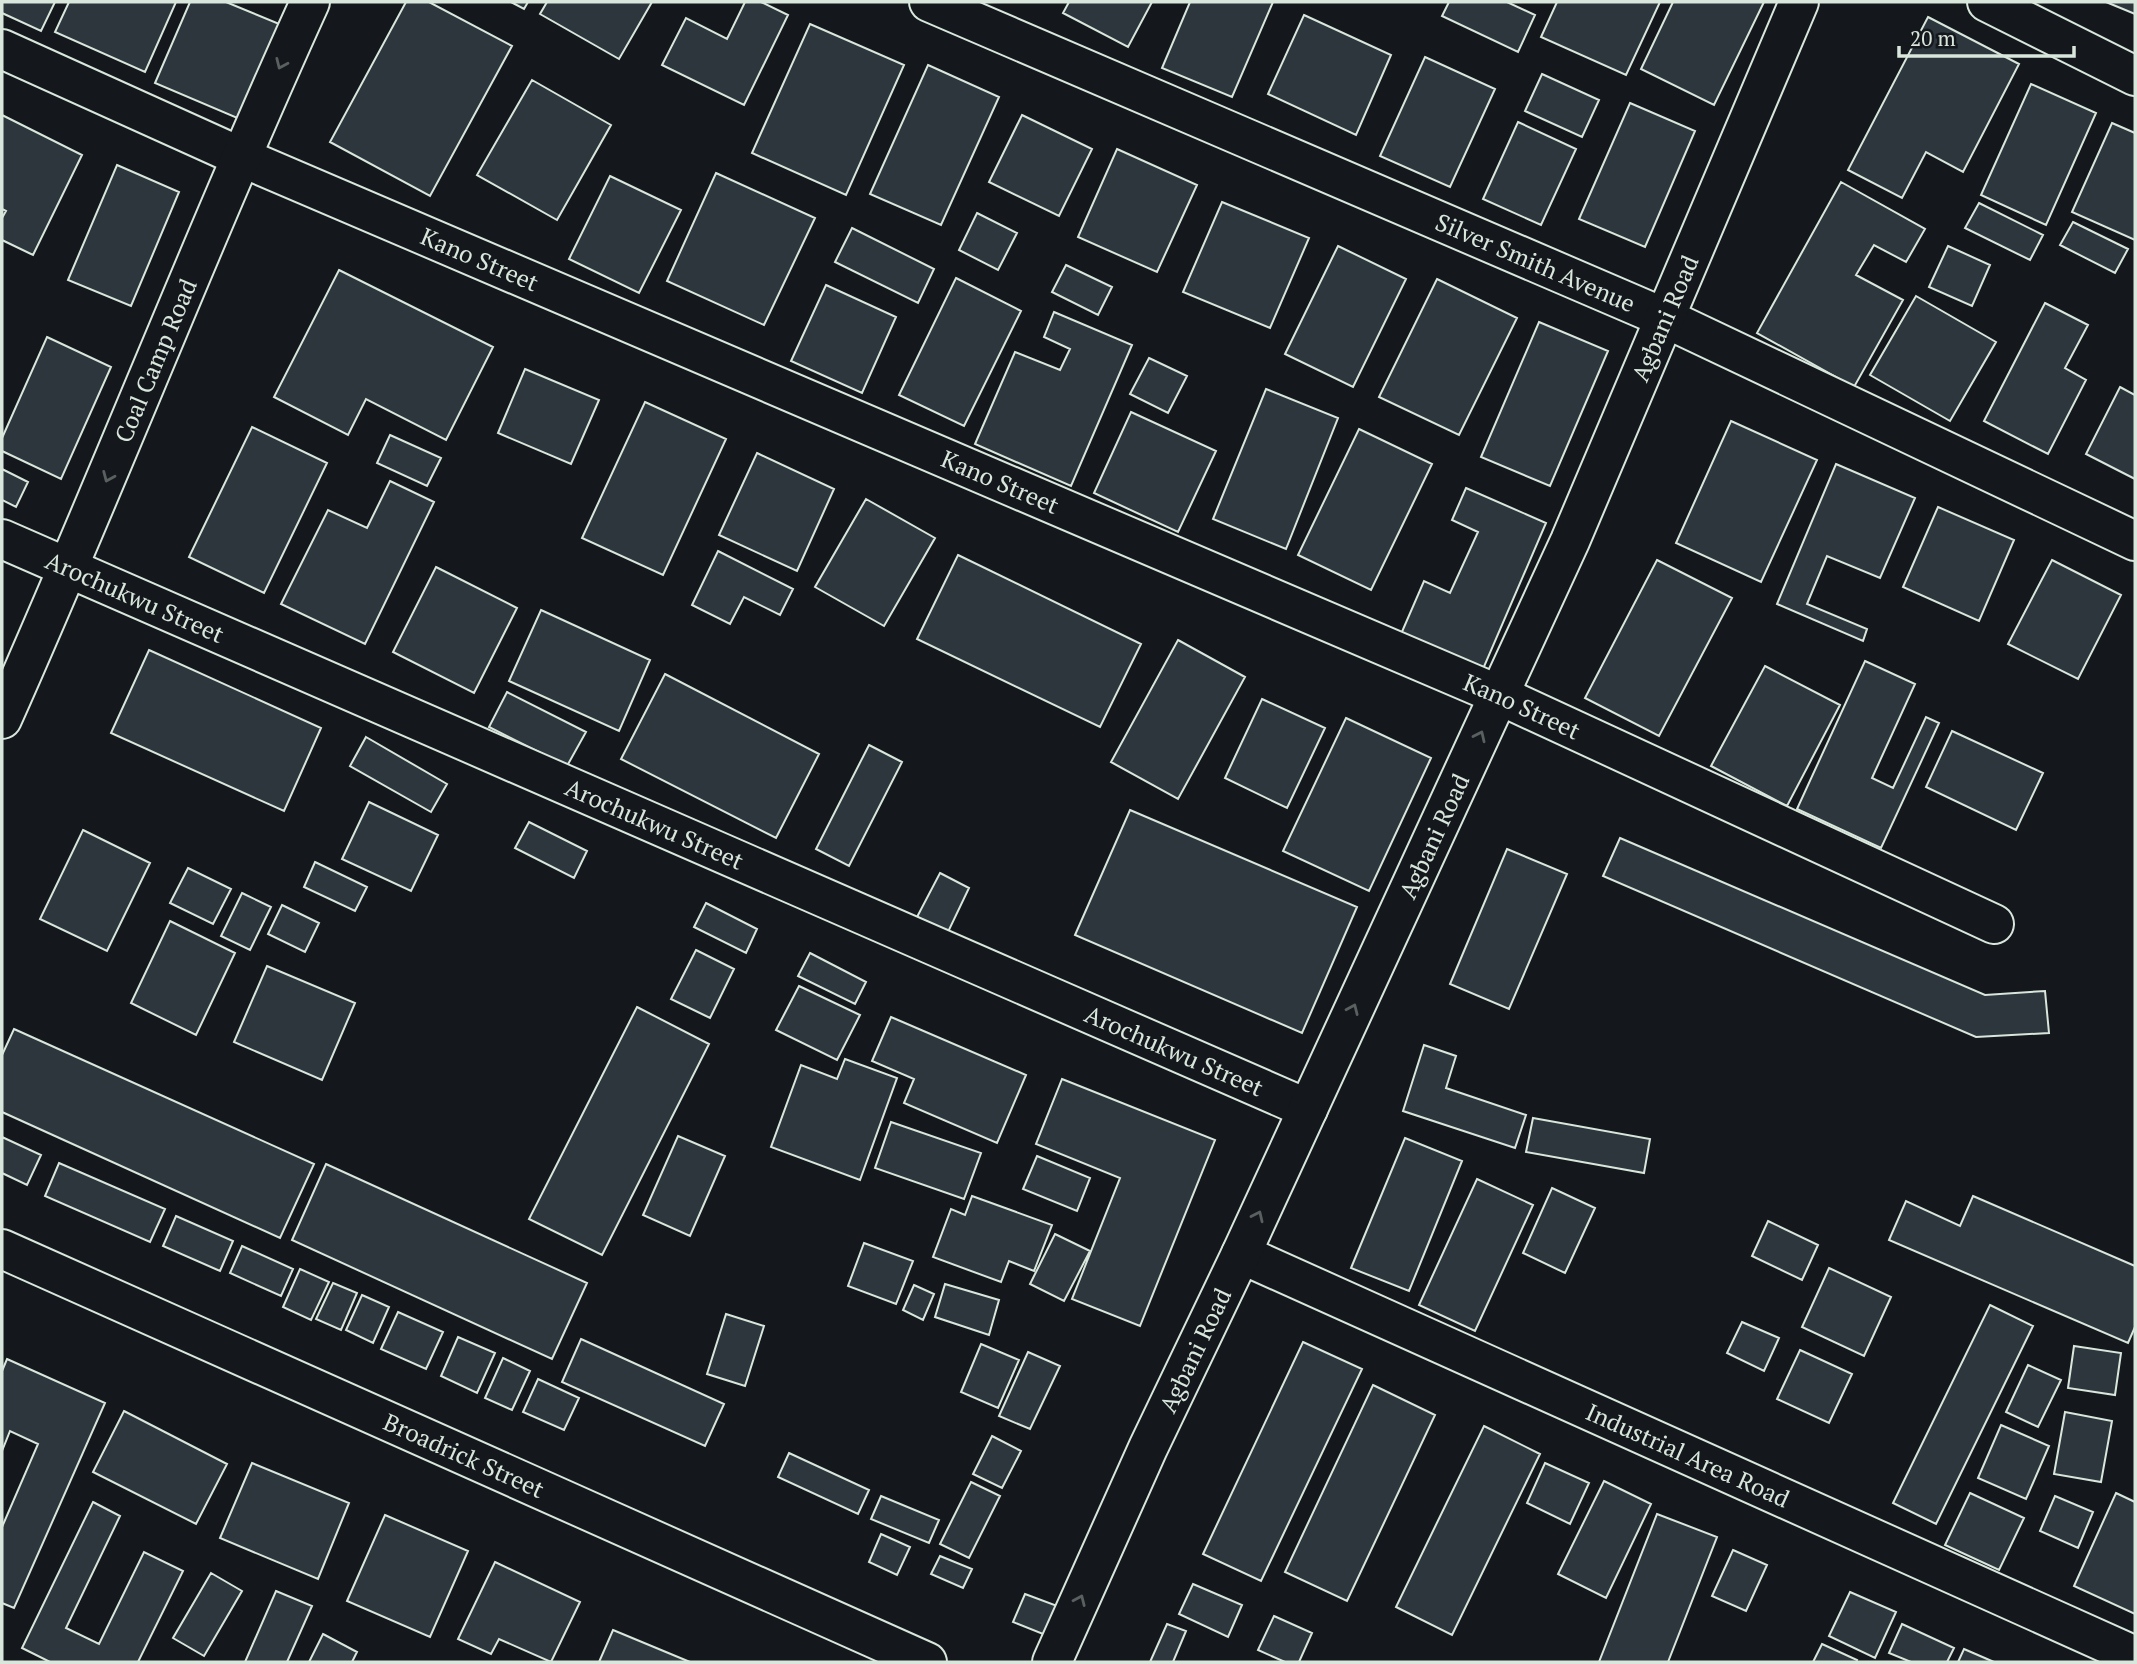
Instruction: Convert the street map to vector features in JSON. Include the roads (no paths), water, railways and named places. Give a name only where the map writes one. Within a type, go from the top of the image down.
[{"type":"street","name":"Coal Camp Road","points":[[2,719],[69,569],[241,157],[310,2]]},
{"type":"street","name":"Silver Smith Avenue","points":[[929,2],[1665,318],[2135,541]]},
{"type":"street","name":"Agbani Road","points":[[1052,1662],[1148,1448],[1241,1254],[1570,541],[1799,2]]},
{"type":"street","points":[[1987,2],[2135,76]]},
{"type":"street","name":"Kano Street","points":[[2,50],[241,157],[1499,695],[1993,924]]},
{"type":"street","name":"Arochukwu Street","points":[[2,539],[1308,1109]]},
{"type":"street","name":"Broadrick Street","points":[[2,1249],[927,1662]]},
{"type":"street","name":"Industrial Area Road","points":[[1241,1254],[2135,1656]]}]
